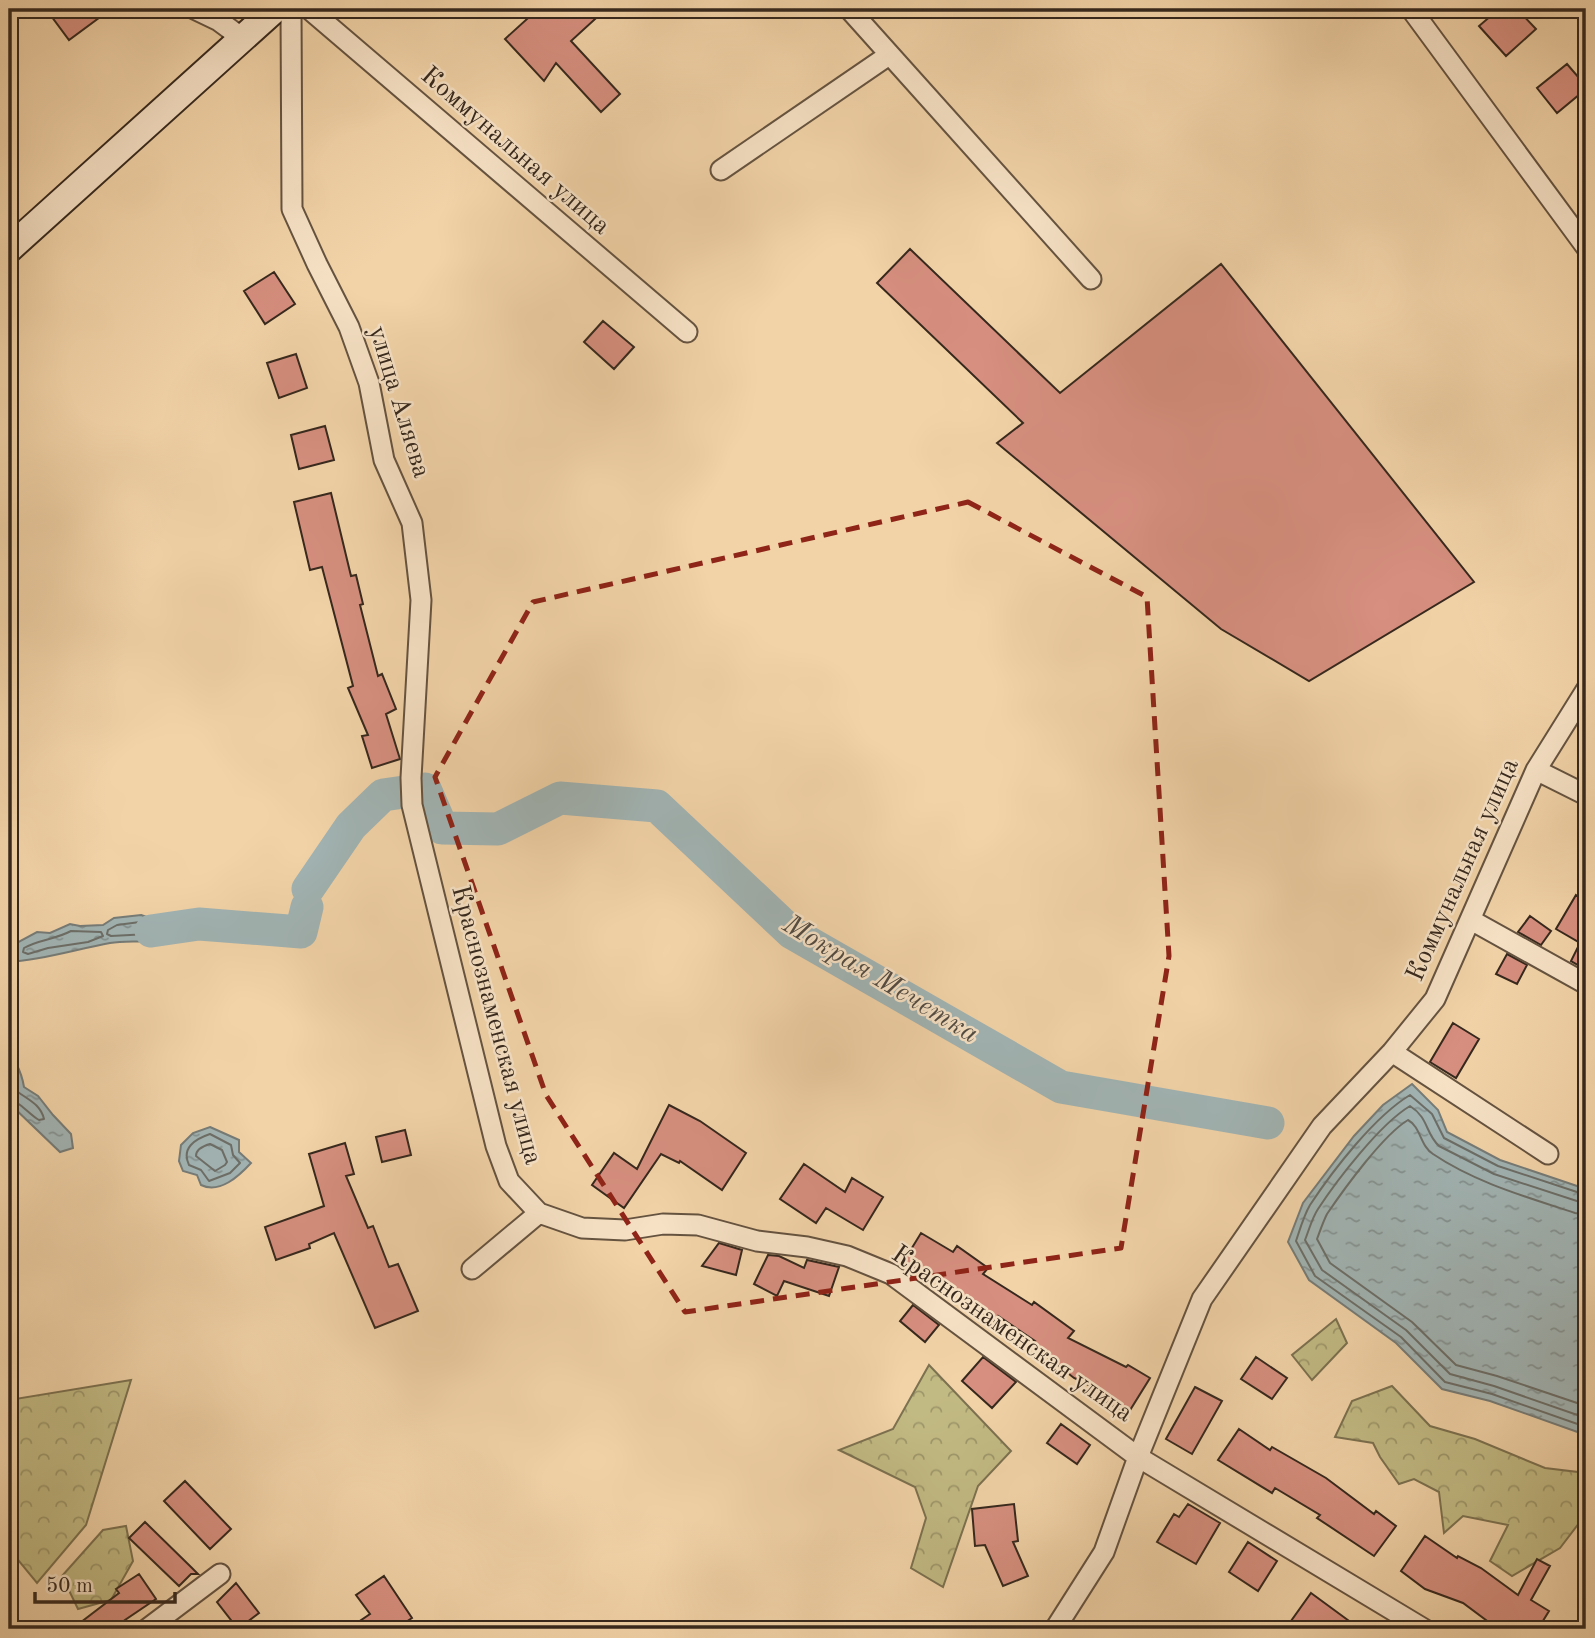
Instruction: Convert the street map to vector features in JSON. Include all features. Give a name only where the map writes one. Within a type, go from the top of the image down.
[{"type":"street","points":[[194,9],[219,21],[242,38]]},
{"type":"street","points":[[9,249],[275,9]]},
{"type":"street","name":"улица Аляева","points":[[291,9],[292,209],[349,327],[369,383],[384,460],[412,523],[421,600],[411,805]]},
{"type":"street","name":"Коммунальная улица","points":[[309,9],[687,332]]},
{"type":"street","points":[[849,9],[1091,279]]},
{"type":"street","points":[[1417,10],[1586,247]]},
{"type":"street","points":[[721,170],[888,55]]},
{"type":"street","name":"Коммунальная улица","points":[[1055,1629],[1104,1552],[1138,1457],[1202,1299],[1322,1126],[1392,1052],[1435,999],[1536,769],[1586,690]]},
{"type":"street","points":[[1536,769],[1586,795]]},
{"type":"street","name":"Краснознаменская улица","points":[[411,805],[496,1146],[509,1181],[539,1213],[582,1228],[625,1230],[663,1224],[698,1225],[757,1241],[807,1247],[847,1256],[891,1274],[1138,1457],[1424,1629]]},
{"type":"street","points":[[1471,920],[1586,984]]},
{"type":"street","points":[[1392,1052],[1548,1154]]},
{"type":"street","points":[[472,1269],[539,1213]]},
{"type":"street","points":[[147,1629],[220,1574]]},
{"type":"highlighted area","points":[[968,502],[1147,597],[1169,956],[1121,1248],[685,1312],[546,1095],[435,777],[533,602]]},
{"type":"green space","points":[[1336,1319],[1347,1343],[1312,1380],[1292,1355]]},
{"type":"green space","points":[[929,1365],[1011,1451],[978,1486],[943,1587],[911,1568],[926,1518],[915,1487],[839,1450],[893,1429]]},
{"type":"green space","points":[[131,1380],[86,1525],[37,1583],[9,1549],[9,1400]]},
{"type":"green space","points":[[1392,1386],[1430,1426],[1475,1439],[1545,1468],[1586,1473],[1586,1514],[1560,1548],[1512,1576],[1490,1561],[1508,1525],[1463,1516],[1444,1533],[1439,1492],[1414,1479],[1399,1484],[1373,1443],[1335,1437],[1352,1401]]},
{"type":"green space","points":[[126,1526],[133,1561],[111,1600],[78,1609],[62,1576],[103,1530]]},
{"type":"water","points":[[141,915],[155,919],[198,920],[196,931],[148,941],[110,943],[47,957],[9,962],[9,947],[37,932],[50,933],[70,924],[103,925],[114,918]]},
{"type":"water","points":[[9,1047],[24,1087],[38,1096],[71,1134],[73,1148],[60,1152],[9,1103]]},
{"type":"water","points":[[1412,1084],[1438,1110],[1447,1132],[1500,1160],[1586,1189],[1586,1435],[1490,1401],[1442,1389],[1396,1343],[1309,1280],[1288,1242],[1303,1203],[1354,1136],[1383,1105]]},
{"type":"water","points":[[210,1127],[239,1140],[239,1152],[251,1163],[229,1182],[215,1187],[201,1185],[197,1175],[183,1171],[179,1161],[181,1145],[193,1133]]},
{"type":"building","points":[[46,9],[111,9],[69,40]]},
{"type":"building","points":[[538,9],[606,9],[571,41],[620,94],[601,112],[556,63],[544,81],[505,39]]},
{"type":"building","points":[[1499,9],[1517,9],[1536,29],[1506,56],[1479,26]]},
{"type":"building","points":[[1567,64],[1586,89],[1557,113],[1537,88]]},
{"type":"building","points":[[910,249],[1060,393],[1221,264],[1474,582],[1309,681],[1221,629],[997,443],[1023,423],[877,283]]},
{"type":"building","points":[[274,272],[295,304],[265,324],[244,291]]},
{"type":"building","points":[[603,321],[634,347],[614,369],[584,342]]},
{"type":"building","points":[[296,354],[307,388],[279,398],[267,363]]},
{"type":"building","points":[[325,426],[334,460],[299,469],[291,435]]},
{"type":"building","points":[[331,493],[351,576],[356,575],[363,604],[360,605],[378,676],[382,674],[396,709],[386,714],[400,759],[372,768],[362,736],[368,735],[348,688],[353,686],[322,567],[310,570],[294,502]]},
{"type":"building","points":[[1576,895],[1586,901],[1585,969],[1571,961],[1580,943],[1556,929]]},
{"type":"building","points":[[1530,916],[1551,931],[1541,945],[1518,932]]},
{"type":"building","points":[[1507,954],[1527,965],[1517,984],[1496,974]]},
{"type":"building","points":[[1453,1023],[1479,1039],[1456,1078],[1430,1062]]},
{"type":"building","points":[[669,1105],[700,1121],[746,1153],[722,1190],[680,1161],[679,1163],[661,1154],[624,1208],[592,1185],[614,1153],[637,1169]]},
{"type":"building","points":[[405,1130],[411,1155],[382,1162],[376,1137]]},
{"type":"building","points":[[345,1143],[354,1174],[346,1176],[368,1228],[373,1226],[389,1267],[398,1264],[418,1311],[375,1328],[334,1233],[309,1244],[310,1248],[276,1260],[265,1227],[324,1206],[309,1154]]},
{"type":"building","points":[[804,1164],[845,1192],[852,1178],[883,1197],[863,1230],[826,1208],[816,1223],[780,1199]]},
{"type":"building","points":[[921,1233],[953,1252],[957,1246],[988,1268],[983,1274],[1032,1305],[1034,1302],[1074,1331],[1068,1338],[1150,1378],[1127,1415],[1105,1401],[1109,1395],[1074,1378],[1032,1345],[1035,1341],[998,1316],[994,1322],[975,1310],[978,1306],[928,1272],[927,1275],[904,1261]]},
{"type":"building","points":[[719,1243],[742,1250],[736,1275],[702,1266]]},
{"type":"building","points":[[768,1255],[779,1256],[804,1268],[807,1260],[839,1267],[829,1296],[784,1281],[777,1296],[754,1284]]},
{"type":"building","points":[[913,1305],[939,1325],[925,1342],[900,1321]]},
{"type":"building","points":[[983,1357],[1016,1382],[992,1408],[962,1381]]},
{"type":"building","points":[[1256,1357],[1287,1378],[1272,1399],[1241,1379]]},
{"type":"building","points":[[1195,1387],[1222,1401],[1192,1454],[1166,1439]]},
{"type":"building","points":[[1061,1424],[1090,1445],[1077,1464],[1047,1443]]},
{"type":"building","points":[[1239,1429],[1270,1450],[1272,1447],[1326,1478],[1374,1514],[1376,1511],[1396,1526],[1374,1556],[1317,1518],[1320,1515],[1275,1488],[1272,1493],[1218,1460]]},
{"type":"building","points":[[185,1481],[231,1529],[210,1549],[164,1501]]},
{"type":"building","points":[[1014,1504],[1018,1541],[1013,1542],[1028,1576],[1003,1586],[985,1545],[975,1546],[972,1509]]},
{"type":"building","points":[[1188,1504],[1220,1523],[1196,1564],[1157,1542],[1174,1514],[1179,1517]]},
{"type":"building","points":[[145,1522],[198,1574],[191,1574],[179,1586],[129,1538]]},
{"type":"building","points":[[1425,1536],[1457,1558],[1458,1556],[1481,1568],[1518,1595],[1537,1559],[1550,1566],[1531,1600],[1549,1611],[1538,1629],[1498,1629],[1463,1603],[1425,1589],[1401,1571]]},
{"type":"building","points":[[1248,1542],[1277,1561],[1258,1591],[1229,1572]]},
{"type":"building","points":[[139,1574],[156,1599],[125,1620],[132,1629],[72,1629],[119,1593],[116,1589]]},
{"type":"building","points":[[384,1576],[412,1618],[395,1629],[348,1629],[370,1614],[356,1595]]},
{"type":"building","points":[[236,1583],[259,1613],[238,1629],[217,1602]]},
{"type":"building","points":[[1311,1593],[1360,1629],[1303,1629],[1291,1621]]},
{"type":"waterway","name":"Мокрая Мечетка","points":[[308,889],[351,826],[383,795],[425,789],[442,828],[498,829],[560,798],[657,806],[792,933],[1061,1087],[1268,1123]]},
{"type":"waterway","name":"Мокрая Мечетка","points":[[151,931],[199,924],[301,932],[307,907]]}]
